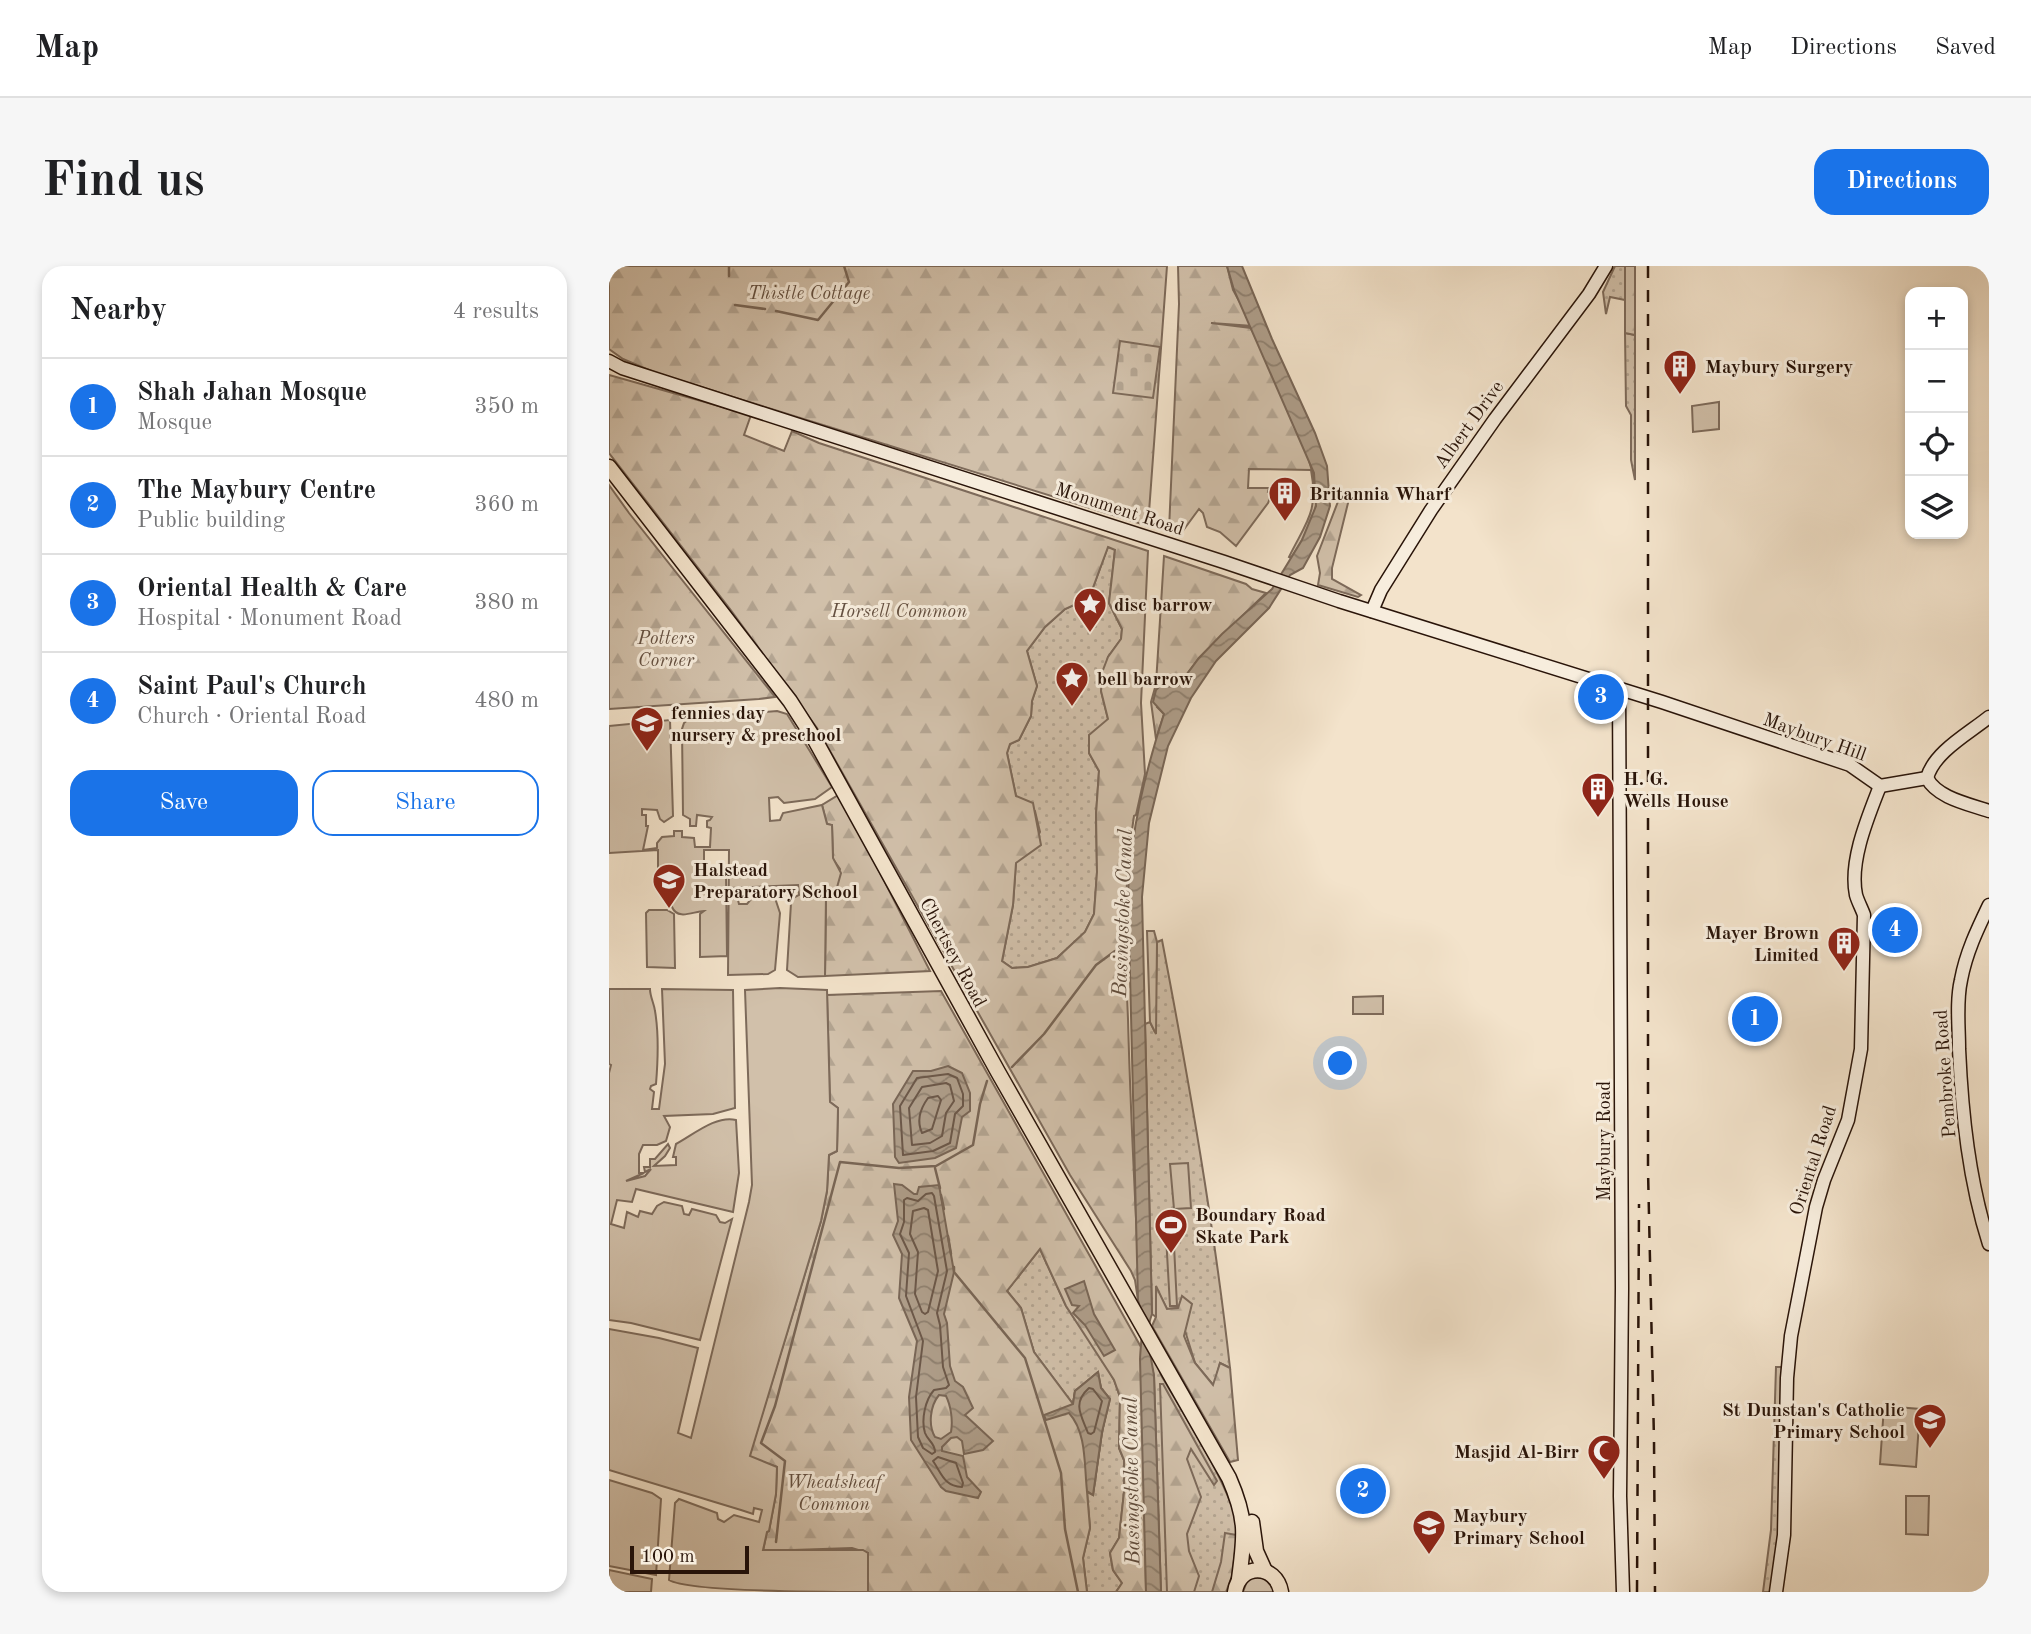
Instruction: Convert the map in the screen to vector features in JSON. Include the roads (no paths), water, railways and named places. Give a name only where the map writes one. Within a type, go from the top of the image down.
[{"type":"main road","name":"Chertsey Road","points":[[609,467],[790,701],[815,740],[1138,1322],[1241,1494],[1250,1513],[1256,1551],[1265,1571],[1275,1577],[1281,1592]]},
{"type":"main road","name":"Chertsey Road","points":[[1229,1478],[1243,1514],[1245,1532],[1237,1585]]},
{"type":"main road","points":[[1237,1585],[1250,1571],[1265,1571]]},
{"type":"street","name":"Albert Drive","points":[[1372,611],[1381,590],[1431,510],[1495,418],[1589,294],[1606,266]]},
{"type":"street","name":"Monument Road","points":[[609,361],[1302,589],[1619,689]]},
{"type":"street","name":"Maybury Hill","points":[[1619,689],[1850,765],[1880,786],[1927,778]]},
{"type":"street","name":"Maybury Road","points":[[1619,689],[1622,1251],[1620,1496],[1623,1592]]},
{"type":"street","points":[[1989,717],[1938,757],[1927,778],[1931,786],[1941,793],[1989,811]]},
{"type":"street","name":"Oriental Road","points":[[1776,1592],[1784,1535],[1786,1386],[1791,1336],[1816,1207],[1848,1120],[1861,1049],[1864,915],[1856,897],[1855,886],[1860,841],[1880,786]]},
{"type":"street","name":"Pembroke Road","points":[[1989,905],[1972,939],[1961,981],[1958,1008],[1967,1141],[1977,1206],[1989,1244]]},
{"type":"water","points":[[1227,266],[1242,266],[1315,433],[1327,466],[1330,506],[1320,537],[1303,568],[1290,575],[1269,608],[1216,661],[1191,698],[1168,746],[1149,823],[1142,897],[1152,1314],[1148,1337],[1154,1376],[1161,1592],[1146,1592],[1140,1359],[1142,1322],[1138,1300],[1128,892],[1132,846],[1140,802],[1164,714],[1153,702],[1159,687],[1178,686],[1222,634],[1272,589],[1302,540],[1316,506],[1314,473],[1234,290]]},
{"type":"water","points":[[948,1066],[962,1073],[970,1093],[970,1111],[962,1117],[956,1148],[935,1158],[899,1163],[895,1157],[893,1104],[913,1071],[931,1071]]},
{"type":"water","points":[[894,1184],[902,1185],[914,1194],[917,1194],[919,1187],[939,1185],[954,1272],[944,1314],[950,1366],[955,1381],[963,1387],[973,1408],[965,1415],[993,1441],[983,1450],[964,1454],[962,1441],[957,1437],[951,1438],[942,1447],[942,1451],[963,1456],[967,1477],[981,1492],[978,1498],[946,1491],[941,1487],[911,1440],[909,1397],[917,1341],[899,1298],[902,1254],[893,1235],[898,1221]],"holes":[[[939,1395],[946,1396],[952,1428],[951,1432],[941,1439],[935,1437],[931,1416]]]},
{"type":"water","points":[[1084,1281],[1094,1314],[1115,1350],[1104,1356],[1085,1325],[1073,1313],[1079,1306],[1072,1305],[1065,1289]]},
{"type":"water","points":[[1098,1372],[1101,1388],[1110,1399],[1102,1432],[1093,1495],[1087,1491],[1084,1450],[1075,1421],[1069,1413],[1046,1420],[1044,1415],[1073,1404],[1075,1391]]},
{"type":"waterway","points":[[729,266],[729,276]]},
{"type":"waterway","points":[[776,311],[818,320],[849,282],[844,266]]},
{"type":"waterway","points":[[735,305],[765,309]]},
{"type":"waterway","name":"Basingstoke Canal","points":[[1122,945],[1130,938]]},
{"type":"waterway","name":"Basingstoke Canal","points":[[1012,1067],[1044,1034],[1096,965],[1115,951]]},
{"type":"waterway","points":[[776,1542],[785,1461],[761,1443],[775,1406],[840,1162],[899,1168],[936,1166],[973,1145],[987,1081]]},
{"type":"waterway","points":[[935,1168],[940,1188]]},
{"type":"waterway","points":[[941,1195],[944,1209]]},
{"type":"waterway","points":[[948,1236],[951,1254]]},
{"type":"waterway","points":[[954,1267],[954,1272],[1025,1358],[1061,1473],[1065,1529],[1078,1592]]},
{"type":"railway","points":[[1648,266],[1648,1170],[1655,1592]]},
{"type":"railway","points":[[1637,1592],[1639,1204]]},
{"type":"place","name":"Maybury Surgery","points":[[1680,396]]},
{"type":"place","name":"Britannia Wharf","points":[[1285,523]]},
{"type":"place","name":"disc barrow","points":[[1090,634]]},
{"type":"place","name":"Oriental Health & Care","points":[[1601,697]]},
{"type":"place","name":"bell barrow","points":[[1072,708]]},
{"type":"place","name":"fennies day nursery & preschool","points":[[647,753]]},
{"type":"place","name":"H. G. Wells House","points":[[1598,819]]},
{"type":"place","name":"Halstead Preparatory School","points":[[669,910]]},
{"type":"place","name":"Saint Paul's Church","points":[[1895,930]]},
{"type":"place","name":"Mayer Brown Limited","points":[[1844,973]]},
{"type":"place","name":"Shah Jahan Mosque","points":[[1755,1019]]},
{"type":"place","name":"Boundary Road Skate Park","points":[[1171,1255]]},
{"type":"place","name":"St Dunstan's Catholic Primary School","points":[[1930,1450]]},
{"type":"place","name":"Masjid Al-Birr","points":[[1604,1481]]},
{"type":"place","name":"The Maybury Centre","points":[[1363,1491]]},
{"type":"place","name":"Maybury Primary School","points":[[1429,1556]]},
{"type":"park label","name":"Thistle Cottage","points":[[809,292]]},
{"type":"park label","name":"Horsell Common","points":[[899,610]]},
{"type":"park label","name":"Potters Corner","points":[[666,648]]},
{"type":"park label","name":"Wheatsheaf Common","points":[[834,1492]]}]
